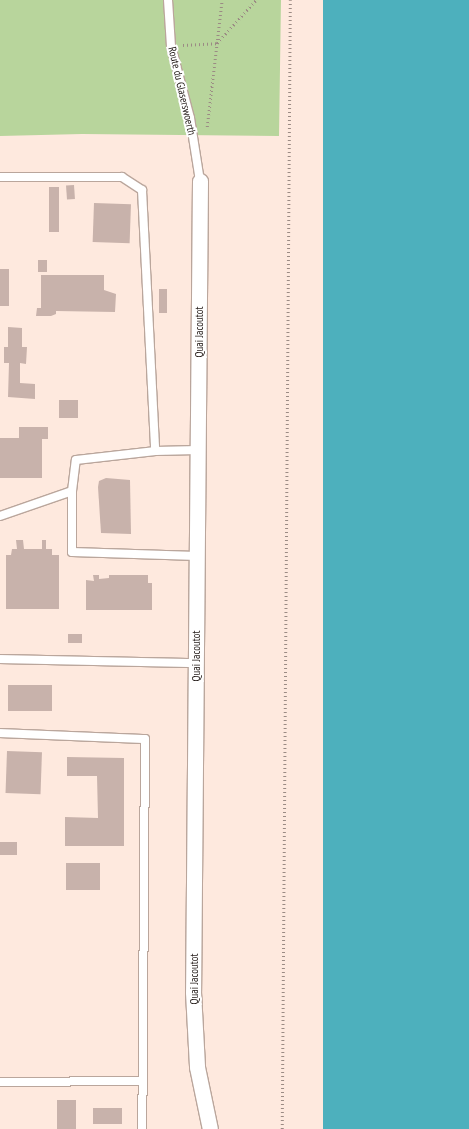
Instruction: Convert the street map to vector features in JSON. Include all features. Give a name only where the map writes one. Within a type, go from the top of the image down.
[{"type":"street","name":"Quai Jacoutot","points":[[200,181],[194,1034],[210,1129]]},
{"type":"lane","name":"Route du Glaserswoerth","points":[[168,0],[171,46],[190,118],[200,181]]},
{"type":"lane","points":[[0,177],[122,177],[142,190],[155,451]]},
{"type":"lane","points":[[197,556],[72,552],[72,491],[76,460],[155,451],[198,450]]},
{"type":"lane","points":[[0,516],[72,491]]},
{"type":"lane","points":[[0,659],[196,663]]},
{"type":"lane","points":[[0,733],[145,740],[142,1129]]},
{"type":"lane","points":[[0,1082],[142,1081]]},
{"type":"path","points":[[206,135],[222,0]]},
{"type":"path","points":[[171,46],[217,43],[256,0]]},
{"type":"path","points":[[282,1129],[290,0]]},
{"type":"green space","points":[[0,0],[281,0],[279,136],[82,134],[0,136]]},
{"type":"water","points":[[323,0],[469,0],[469,1129],[323,1129]]},
{"type":"building","points":[[74,185],[75,199],[67,200],[66,186]]},
{"type":"building","points":[[49,187],[59,187],[59,232],[49,232]]},
{"type":"building","points":[[94,203],[131,204],[130,243],[93,242]]},
{"type":"building","points":[[38,260],[47,260],[47,272],[38,272]]},
{"type":"building","points":[[0,269],[9,269],[9,306],[0,306]]},
{"type":"building","points":[[41,275],[104,275],[104,290],[116,294],[115,312],[56,311],[56,314],[51,316],[36,316],[37,308],[41,308]]},
{"type":"building","points":[[159,289],[167,289],[167,313],[159,313]]},
{"type":"building","points":[[8,327],[22,328],[22,347],[27,347],[26,364],[20,363],[20,383],[35,384],[35,399],[8,397],[9,363],[4,363],[4,347],[8,347]]},
{"type":"building","points":[[59,400],[78,400],[78,418],[59,418]]},
{"type":"building","points":[[19,427],[48,427],[48,439],[42,439],[42,478],[0,478],[0,438],[19,438]]},
{"type":"building","points":[[106,478],[130,480],[131,534],[101,533],[98,487],[99,481]]},
{"type":"building","points":[[16,540],[23,540],[24,549],[42,549],[42,540],[46,540],[46,549],[52,549],[52,555],[59,555],[59,609],[6,609],[6,555],[11,555],[12,549],[17,549]]},
{"type":"building","points":[[93,575],[99,575],[99,579],[109,578],[109,575],[148,575],[148,583],[152,583],[152,610],[86,610],[86,580],[94,581]]},
{"type":"building","points":[[68,634],[82,634],[82,643],[68,643]]},
{"type":"building","points":[[8,685],[52,685],[52,711],[8,711]]},
{"type":"building","points":[[7,751],[42,752],[41,794],[6,793]]},
{"type":"building","points":[[67,757],[124,758],[124,846],[65,846],[65,817],[98,818],[97,776],[67,776]]},
{"type":"building","points":[[0,842],[17,842],[17,855],[0,855]]},
{"type":"building","points":[[66,863],[100,863],[100,890],[66,890]]},
{"type":"building","points":[[57,1100],[76,1100],[76,1129],[57,1129]]},
{"type":"building","points":[[93,1108],[122,1108],[122,1124],[93,1124]]}]
